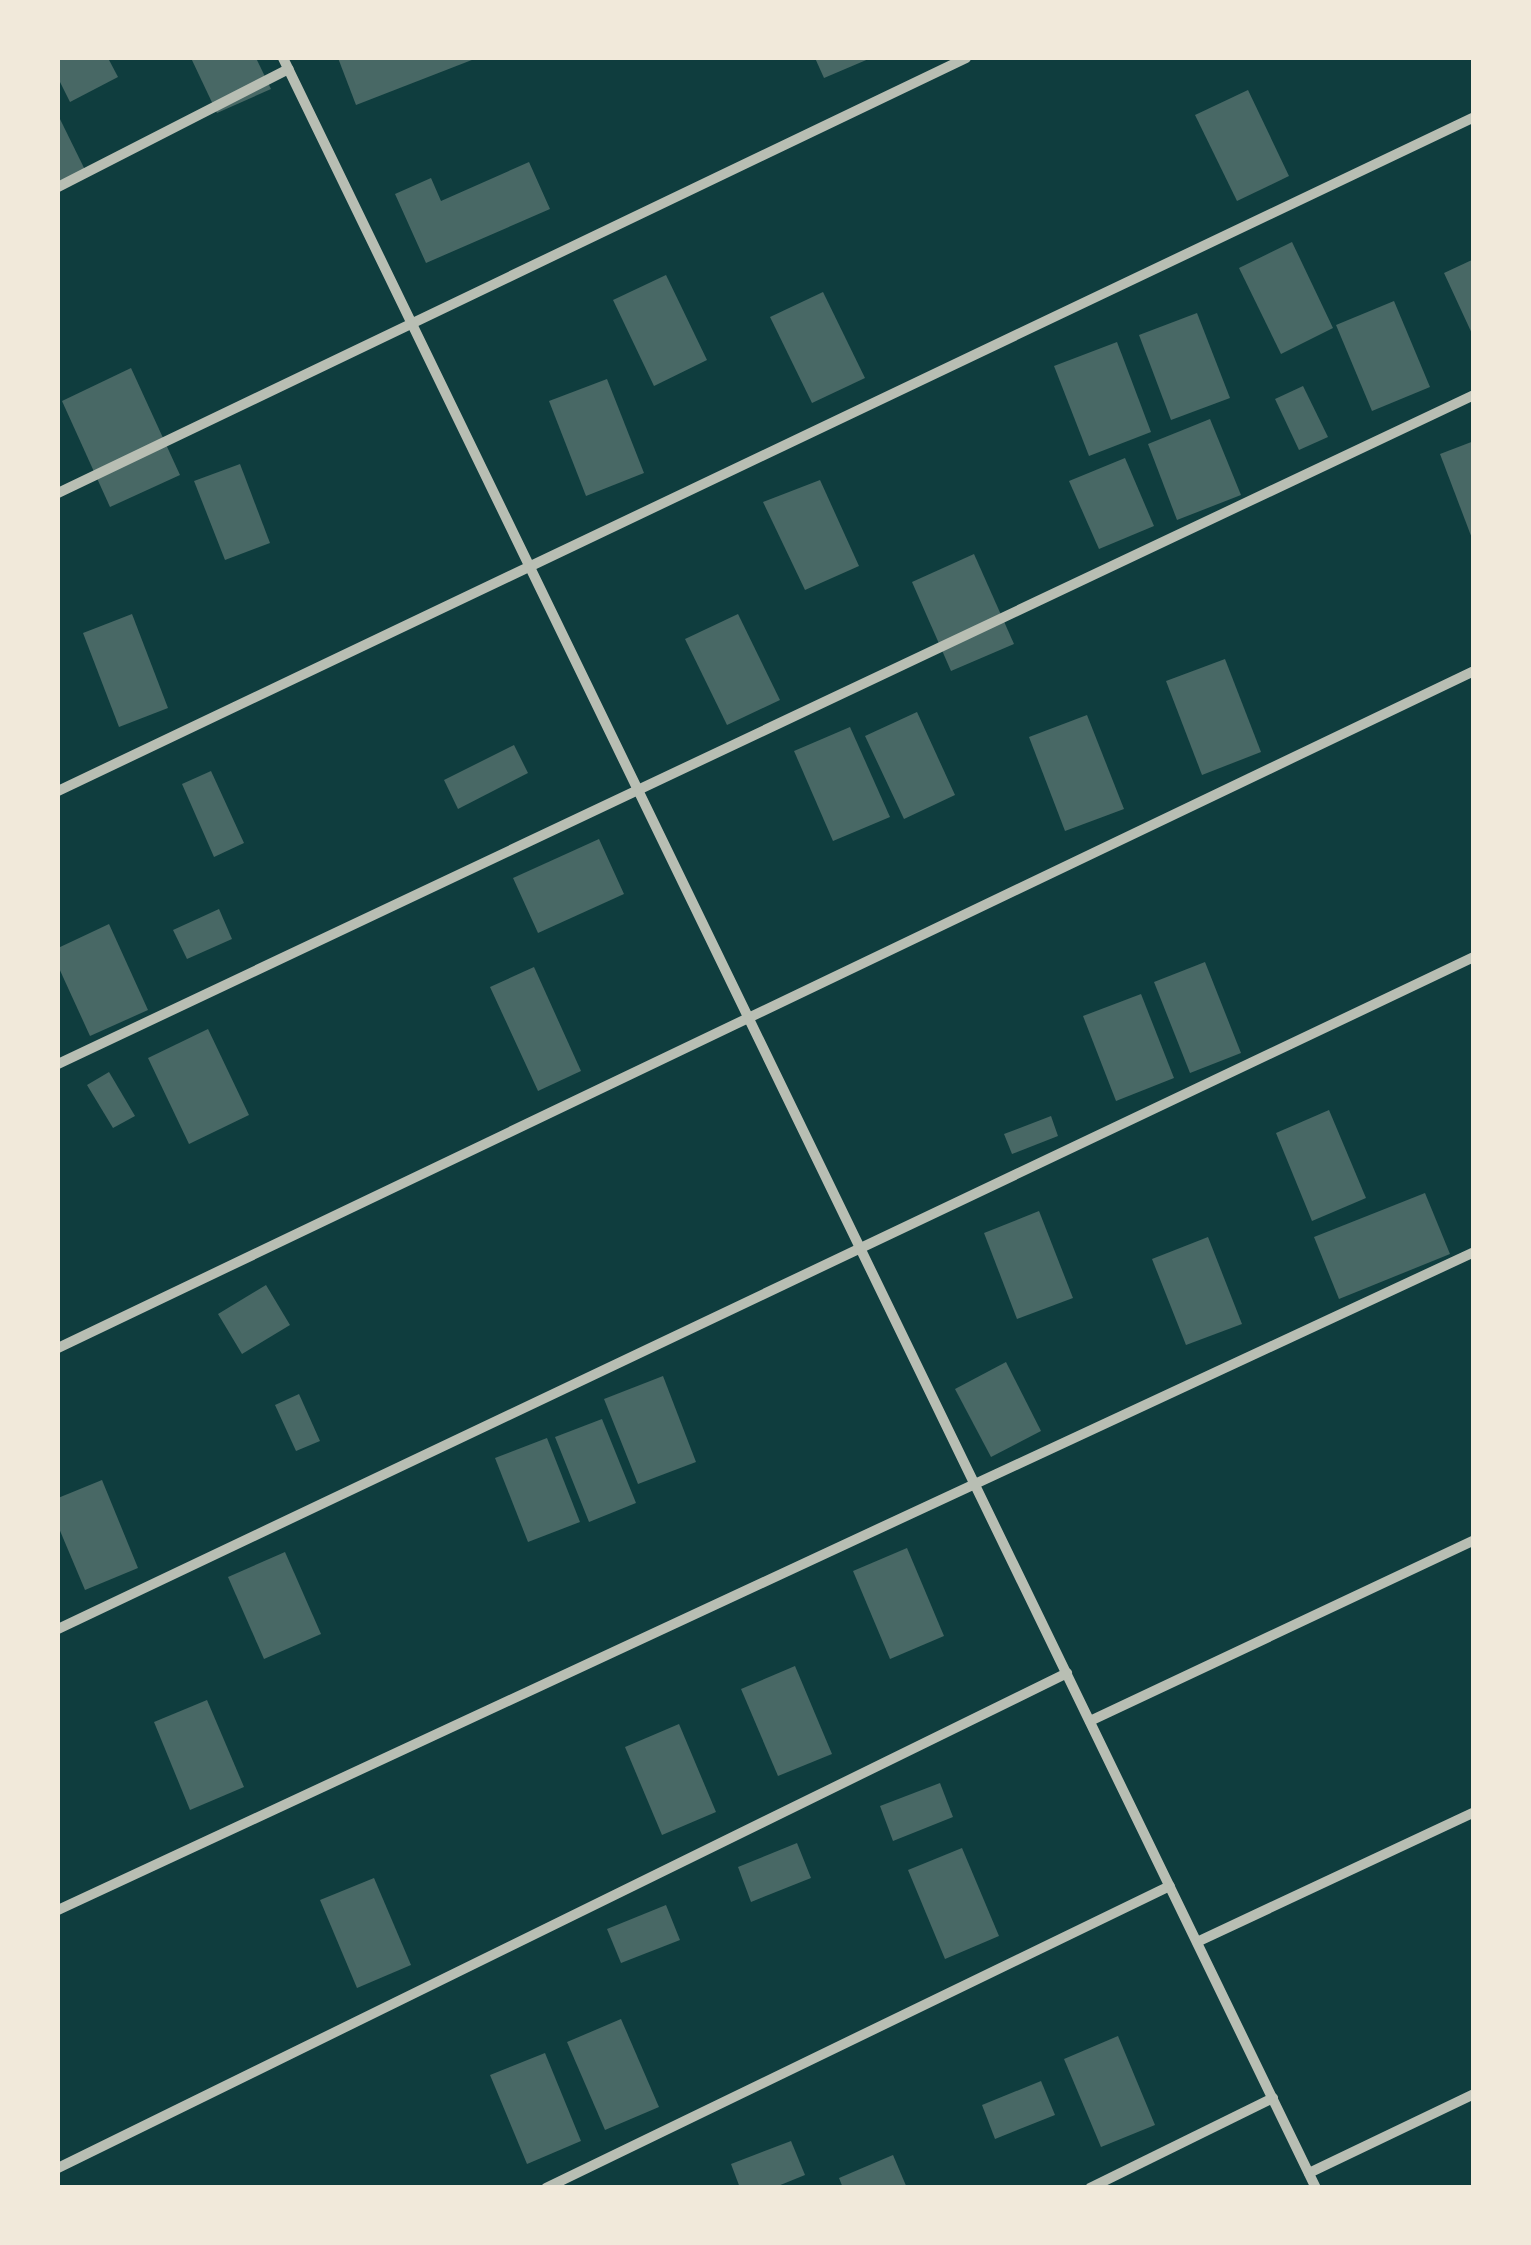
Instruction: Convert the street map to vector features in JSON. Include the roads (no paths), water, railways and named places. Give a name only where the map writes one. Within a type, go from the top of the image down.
[{"type":"street","points":[[283,58],[1316,2188]]},
{"type":"street","points":[[58,493],[966,58]]},
{"type":"street","points":[[58,187],[289,69]]},
{"type":"street","points":[[58,790],[1474,117]]},
{"type":"street","points":[[58,1064],[1474,395]]},
{"type":"street","points":[[58,1348],[1474,671]]},
{"type":"street","points":[[58,1629],[1474,956]]},
{"type":"street","points":[[58,1910],[972,1479],[1474,1252]]},
{"type":"street","points":[[1090,1721],[1474,1540]]},
{"type":"street","points":[[58,2168],[1067,1673]]},
{"type":"street","points":[[1197,1942],[1474,1812]]},
{"type":"street","points":[[546,2188],[1170,1886]]},
{"type":"street","points":[[1309,2173],[1474,2094]]},
{"type":"street","points":[[1090,2188],[1272,2098]]}]
